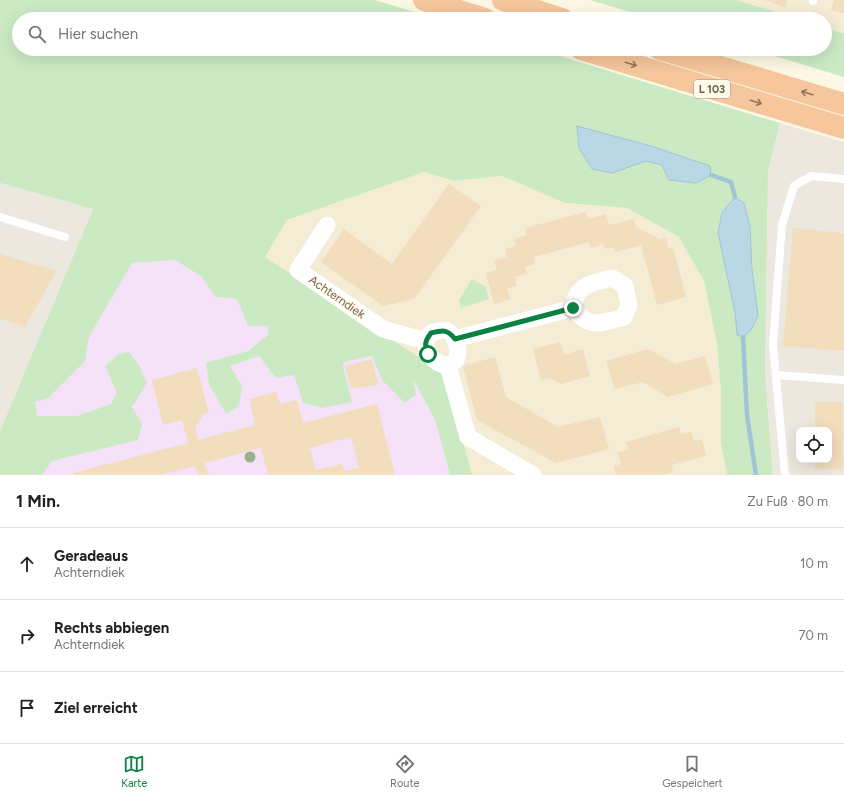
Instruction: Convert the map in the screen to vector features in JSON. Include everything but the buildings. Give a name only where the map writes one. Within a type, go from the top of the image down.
[{"type":"highway","points":[[424,0],[463,12]]},
{"type":"highway","points":[[502,0],[540,12]]},
{"type":"highway","name":"L 103","points":[[604,56],[844,128]]},
{"type":"highway","name":"L 103","points":[[683,56],[844,104]]},
{"type":"street","name":"Achterndiek","points":[[327,225],[298,270],[383,329],[426,341]]},
{"type":"street","points":[[455,339],[573,308]]},
{"type":"street","points":[[442,330],[449,331],[455,339],[458,352],[456,360],[448,366],[440,364],[428,354],[425,348],[426,341],[431,333],[442,330]]},
{"type":"street","points":[[448,366],[468,437],[533,475]]},
{"type":"lane","points":[[785,475],[773,344],[782,225],[794,186],[811,176],[844,179]]},
{"type":"lane","points":[[0,217],[65,236]]},
{"type":"lane","points":[[777,375],[844,380]]},
{"type":"shaded area","points":[[737,0],[844,0],[844,33],[832,30],[832,12],[776,12]]},
{"type":"shaded area","points":[[780,123],[844,142],[844,475],[773,475],[765,375],[768,171]]},
{"type":"shaded area","points":[[424,172],[454,181],[502,176],[565,203],[627,208],[679,237],[704,281],[717,344],[721,393],[721,444],[727,475],[472,475],[445,374],[265,257],[287,220]]},
{"type":"shaded area","points":[[0,183],[93,209],[0,431]]},
{"type":"shaded area","points":[[93,209],[412,377],[435,420],[450,475],[0,475]]},
{"type":"green space","points":[[0,0],[375,0],[415,12],[12,12],[12,56],[560,56],[780,123],[768,171],[765,375],[773,475],[727,475],[721,444],[721,393],[717,344],[704,281],[679,237],[627,208],[565,203],[502,176],[454,181],[424,172],[287,220],[265,257],[445,374],[472,475],[450,475],[435,420],[413,379],[416,395],[405,403],[382,380],[372,356],[344,362],[343,366],[352,402],[322,408],[303,403],[294,375],[276,378],[259,356],[230,366],[242,386],[239,406],[226,414],[209,384],[206,363],[248,351],[268,335],[268,326],[248,326],[237,299],[216,297],[201,276],[175,260],[132,263],[89,337],[85,361],[48,398],[35,402],[37,416],[77,416],[111,404],[117,393],[105,366],[119,354],[129,352],[139,365],[147,383],[132,407],[142,424],[138,440],[52,461],[42,475],[0,475],[0,431],[93,209],[0,183]]},
{"type":"green space","points":[[590,0],[737,0],[776,12],[630,12]]},
{"type":"green space","points":[[832,30],[844,33],[844,77],[774,56],[832,56]]},
{"type":"green space","points":[[472,279],[486,287],[489,299],[461,308],[459,300]]},
{"type":"water","points":[[577,126],[651,146],[710,166],[711,175],[696,183],[669,180],[662,165],[646,161],[612,173],[592,169],[579,148]]},
{"type":"water","points":[[735,197],[744,203],[750,226],[752,269],[758,316],[751,330],[743,337],[737,335],[735,312],[718,233],[722,213]]},
{"type":"waterway","points":[[711,175],[731,182],[735,197]]},
{"type":"waterway","points":[[743,337],[747,415],[756,475]]},
{"type":"route","points":[[428,354],[425,348],[426,341],[431,333],[442,330],[449,331],[455,339],[573,308]]}]
